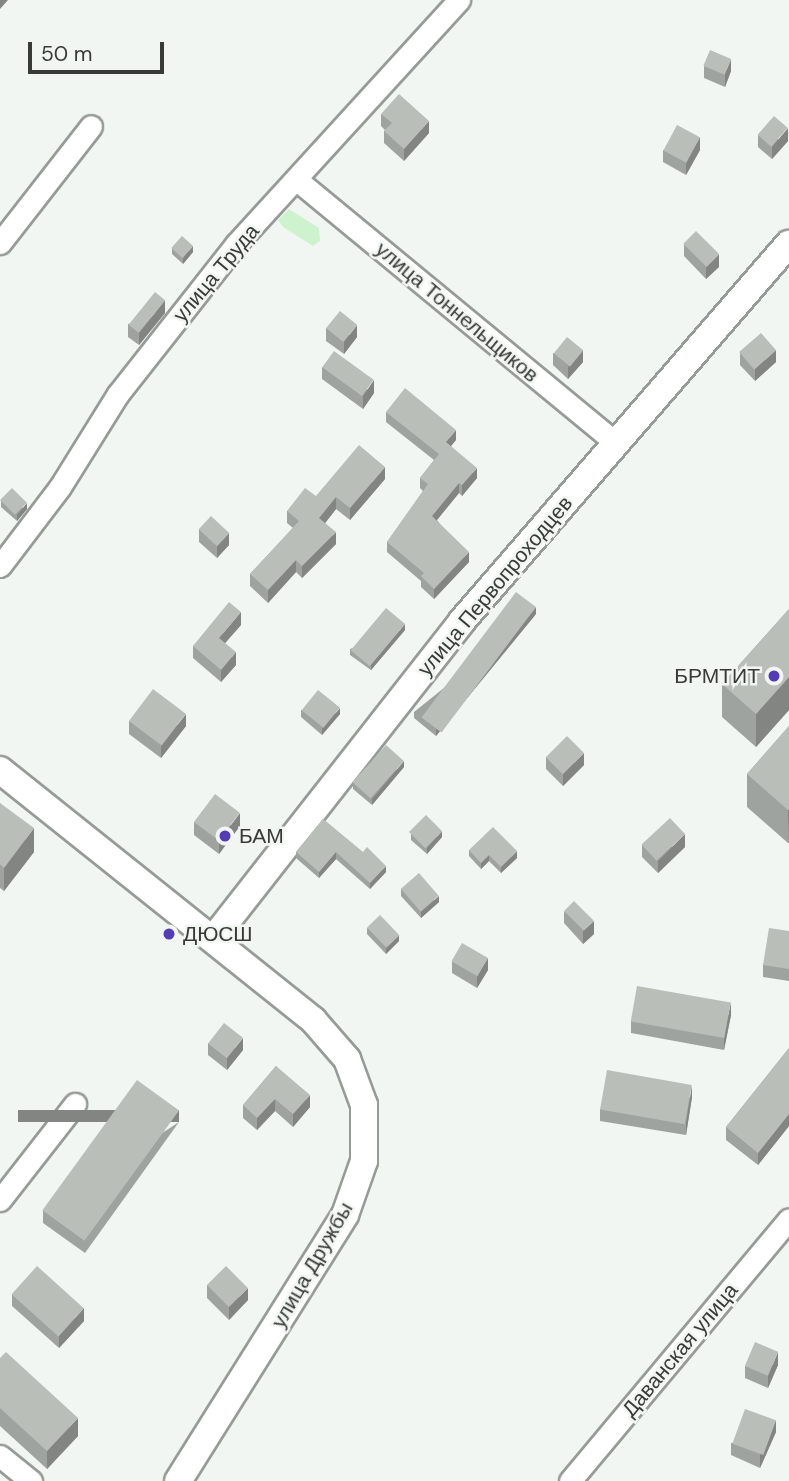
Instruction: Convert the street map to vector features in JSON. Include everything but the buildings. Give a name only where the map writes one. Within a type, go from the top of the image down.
[{"type":"street","name":"улица Труда","points":[[0,566],[60,487],[126,383],[236,244],[459,0]]},
{"type":"street","points":[[0,243],[91,126]]},
{"type":"street","name":"улица Тоннельщиков","points":[[297,180],[616,443]]},
{"type":"street","name":"улица Первопроходцев","points":[[213,939],[462,621],[789,244]]},
{"type":"street","name":"улица Дружбы","points":[[0,770],[299,1007],[339,1047],[361,1095],[366,1137],[354,1191],[329,1245],[178,1481]]},
{"type":"street","points":[[0,1200],[75,1104]]},
{"type":"street","name":"Даванская улица","points":[[570,1481],[789,1219]]},
{"type":"street","points":[[0,1456],[31,1481]]},
{"type":"green space","points":[[289,209],[319,228],[320,241],[313,246],[283,227],[278,220]]},
{"type":"place","name":"БРМТИТ","points":[[774,676]]},
{"type":"place","name":"БАМ","points":[[225,836]]},
{"type":"place","name":"ДЮСШ","points":[[169,934]]}]
